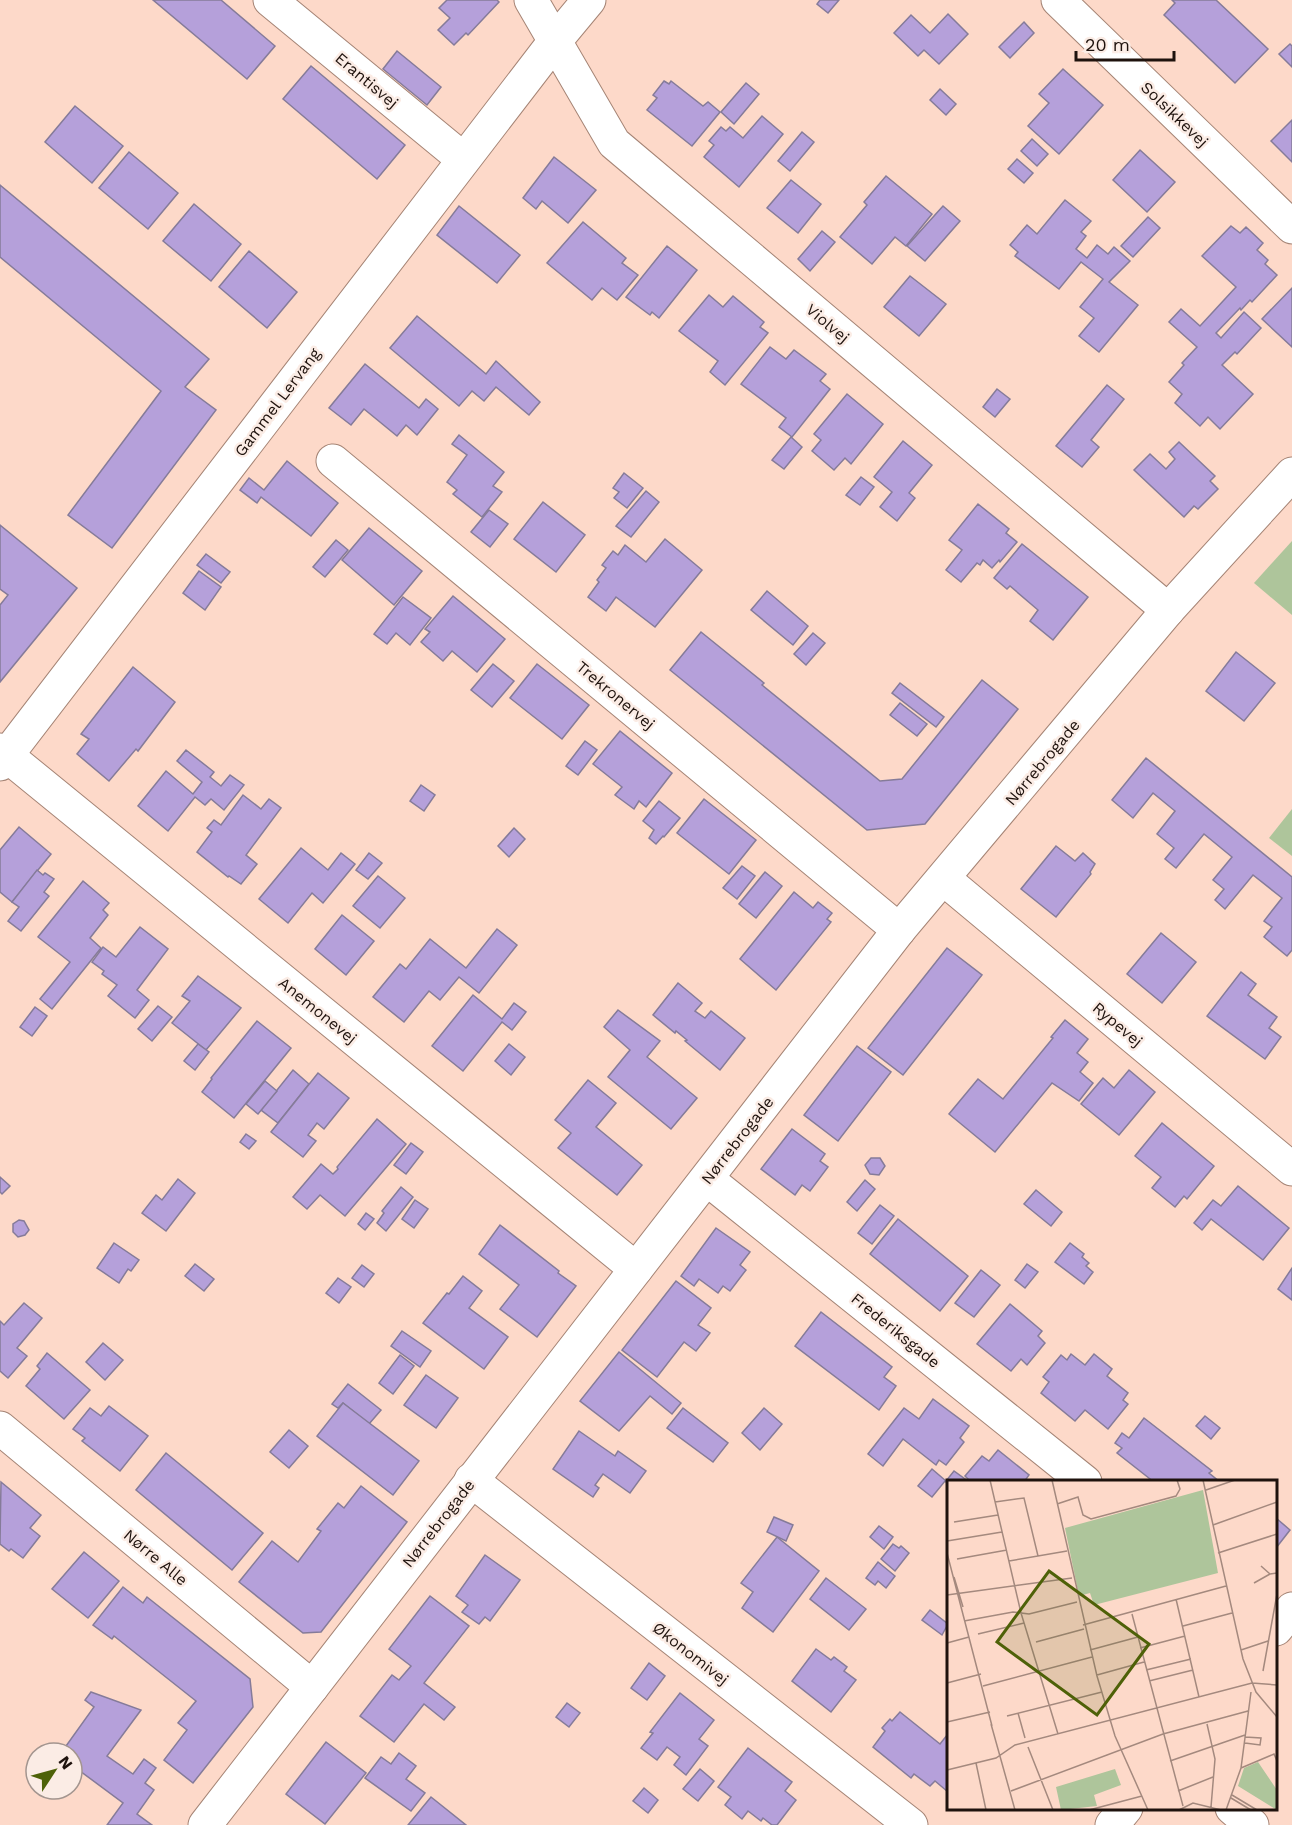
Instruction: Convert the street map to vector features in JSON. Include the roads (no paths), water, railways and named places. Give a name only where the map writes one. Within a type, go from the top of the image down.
[{"type":"street","name":"Erantisvej","points":[[270,0],[463,159]]},
{"type":"street","name":"Violvej","points":[[531,0],[614,143],[1168,610]]},
{"type":"street","name":"Gammel Lervang","points":[[2,756],[463,159],[590,0]]},
{"type":"street","name":"Solsikkevej","points":[[1058,0],[1292,227]]},
{"type":"street","name":"Trekronervej","points":[[333,461],[900,930]]},
{"type":"street","name":"Nørrebrogade","points":[[206,1825],[471,1480],[900,930],[1168,610],[1292,474]]},
{"type":"street","name":"Anemonevej","points":[[2,756],[636,1269]]},
{"type":"street","name":"Rypevej","points":[[944,879],[1292,1169]]},
{"type":"street","name":"Frederiksgade","points":[[707,1179],[1083,1480]]},
{"type":"street","name":"Nørre Alle","points":[[0,1428],[312,1687]]},
{"type":"street","name":"Økonomivej","points":[[471,1480],[911,1825]]},
{"type":"street","points":[[1277,1627],[1292,1609]]},
{"type":"street","points":[[1112,1825],[1125,1810]]},
{"type":"street","points":[[1233,1810],[1252,1825]]}]
